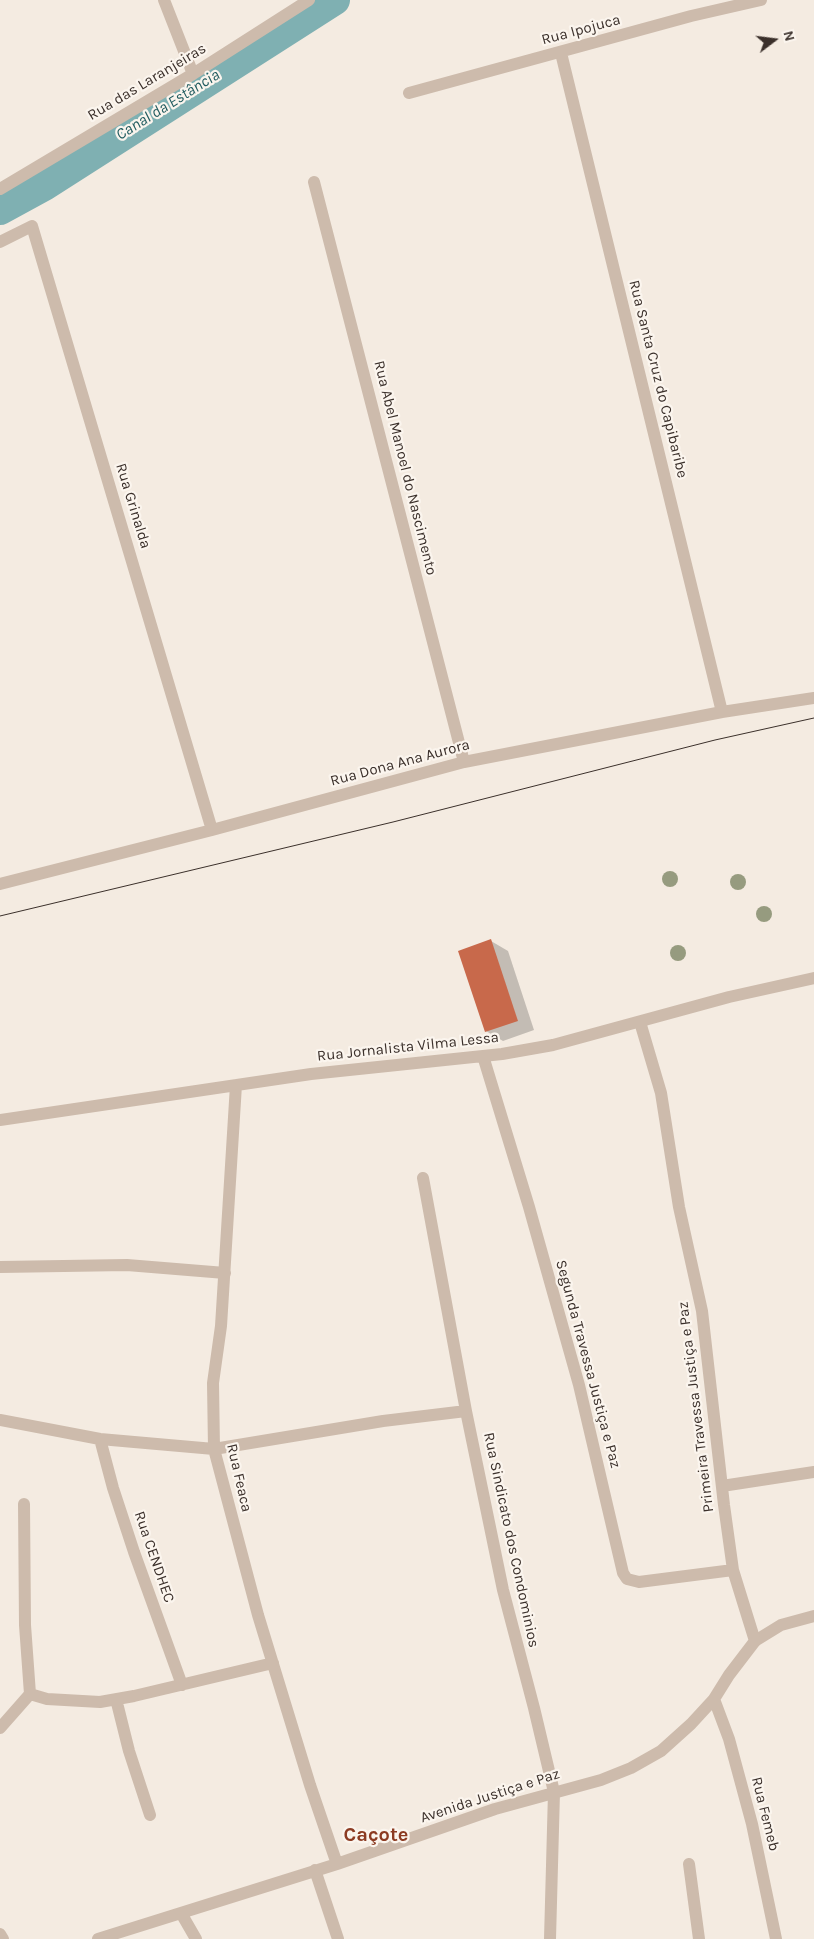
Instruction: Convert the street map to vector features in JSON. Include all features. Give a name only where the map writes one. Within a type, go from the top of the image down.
[{"type":"street","points":[[164,0],[193,74]]},
{"type":"street","name":"Rua das Laranjeiras","points":[[0,189],[193,74],[309,0]]},
{"type":"street","name":"Rua Ipojuca","points":[[409,93],[691,16],[761,0]]},
{"type":"street","name":"Rua Santa Cruz do Capibaribe","points":[[561,53],[722,712]]},
{"type":"street","name":"Rua Abel Manoel do Nascimento","points":[[314,182],[464,762]]},
{"type":"street","name":"Rua Grinalda","points":[[0,242],[32,226],[212,830]]},
{"type":"street","name":"Rua Dona Ana Aurora","points":[[0,884],[212,830],[464,762],[722,712],[814,698]]},
{"type":"street","name":"Rua Jornalista Vilma Lessa","points":[[0,1120],[311,1074],[483,1056],[553,1045],[729,997],[814,978]]},
{"type":"street","name":"Primeira Travessa Justiça e Paz","points":[[640,1022],[661,1093],[679,1207],[702,1311],[733,1570],[755,1642]]},
{"type":"street","name":"Segunda Travessa Justiça e Paz","points":[[483,1056],[529,1207],[579,1385],[623,1573],[627,1579],[639,1582],[733,1570]]},
{"type":"street","name":"Rua Feaca","points":[[236,1085],[220,1326],[213,1383],[214,1449],[239,1548],[273,1663],[310,1785],[337,1864]]},
{"type":"street","name":"Rua Sindicato dos Condominios","points":[[423,1178],[466,1411],[502,1590],[534,1708],[554,1792],[550,1939]]},
{"type":"street","points":[[0,1267],[126,1265],[224,1273]]},
{"type":"street","points":[[0,1420],[100,1439],[214,1449],[373,1423],[466,1411]]},
{"type":"street","name":"Rua CENDHEC","points":[[100,1439],[113,1488],[134,1552],[182,1685]]},
{"type":"street","points":[[722,1486],[814,1472]]},
{"type":"street","points":[[0,1728],[30,1694],[25,1625],[24,1504]]},
{"type":"street","name":"Avenida Justiça e Paz","points":[[98,1939],[337,1864],[495,1809],[601,1780],[631,1768],[661,1751],[691,1724],[714,1699],[729,1675],[755,1642],[781,1625],[814,1616]]},
{"type":"street","points":[[30,1694],[47,1699],[100,1702],[273,1663]]},
{"type":"street","points":[[116,1699],[129,1751],[150,1815]]},
{"type":"street","name":"Rua Femeb","points":[[714,1699],[729,1740],[752,1824],[776,1939]]},
{"type":"street","points":[[690,1864],[699,1939]]},
{"type":"street","points":[[315,1870],[338,1939]]},
{"type":"street","points":[[181,1913],[196,1939]]},
{"type":"street","points":[[0,1934],[3,1939]]},
{"type":"building","points":[[491,939],[518,1021],[485,1032],[458,951]]},
{"type":"waterway","name":"Canal da Estância","points":[[0,210],[44,186],[335,0]]},
{"type":"tram line","points":[[0,916],[393,822],[715,740],[814,718]]},
{"type":"district","name":"Caçote","points":[[376,1835]]}]
